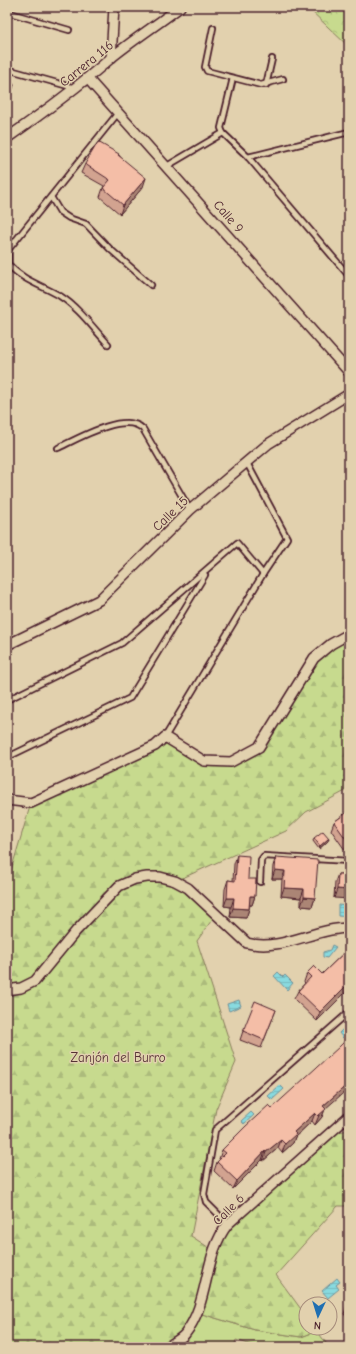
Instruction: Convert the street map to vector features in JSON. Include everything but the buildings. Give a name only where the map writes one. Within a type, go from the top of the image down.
[{"type":"street","points":[[112,58],[114,7]]},
{"type":"street","name":"Carrera 116","points":[[7,138],[88,79],[112,58],[180,7]]},
{"type":"street","name":"Calle 9","points":[[88,79],[349,372]]},
{"type":"street","name":"Calle 15","points":[[7,645],[100,600],[190,510],[268,444],[349,394]]},
{"type":"street","points":[[7,800],[31,803],[155,746],[165,737],[204,761],[231,762],[259,747],[314,658],[331,644],[349,634]]},
{"type":"street","points":[[7,990],[22,988],[35,981],[76,931],[119,886],[136,879],[147,877],[160,877],[175,881],[188,888],[247,943],[266,946],[339,928],[349,928]]},
{"type":"street","name":"Calle 6","points":[[167,1347],[184,1334],[197,1311],[219,1235],[228,1224],[349,1116]]},
{"type":"lane","points":[[7,12],[69,30]]},
{"type":"lane","points":[[213,28],[205,69],[209,72],[266,85],[283,79]]},
{"type":"lane","points":[[266,85],[272,59]]},
{"type":"lane","points":[[7,69],[76,88]]},
{"type":"lane","points":[[233,78],[222,128],[223,133],[248,157],[349,276]]},
{"type":"lane","points":[[108,344],[77,310],[61,297],[18,275],[8,264],[8,250],[118,113]]},
{"type":"lane","points":[[248,157],[349,132]]},
{"type":"lane","points":[[167,166],[223,133]]},
{"type":"lane","points":[[51,197],[60,212],[69,218],[86,224],[110,249],[151,285]]},
{"type":"lane","points":[[58,448],[97,430],[130,422],[138,424],[143,428],[190,510]]},
{"type":"lane","points":[[165,737],[263,574],[287,538],[247,462]]},
{"type":"lane","points":[[7,700],[122,643],[237,543],[263,574]]},
{"type":"lane","points":[[8,757],[130,698],[206,571]]},
{"type":"lane","points":[[260,882],[261,860],[264,856],[271,855],[349,861]]},
{"type":"lane","points":[[228,1224],[206,1202],[204,1194],[215,1130],[349,1012]]},
{"type":"green space","points":[[307,7],[349,7],[349,47]]},
{"type":"green space","name":"Zanjón del Burro","points":[[349,634],[349,789],[306,812],[286,831],[176,881],[216,914],[197,941],[236,1062],[216,1109],[191,1236],[214,1251],[209,1274],[185,1334],[167,1347],[7,1347],[7,884],[31,803],[165,737],[204,761],[231,762],[259,747],[314,658]]},
{"type":"green space","points":[[349,1130],[349,1206],[338,1206],[276,1275],[298,1305],[298,1336],[304,1336],[301,1337],[255,1330],[202,1314],[224,1234],[338,1132]]},
{"type":"green space","points":[[202,1314],[255,1330],[301,1337],[321,1336],[329,1347],[258,1347],[236,1340],[234,1347],[184,1347]]},
{"type":"water","points":[[338,905],[349,906],[349,917],[338,916]]},
{"type":"water","points":[[332,945],[336,947],[327,958],[323,957],[323,952],[330,950]]},
{"type":"water","points":[[278,972],[283,977],[285,975],[293,983],[287,990],[274,976]]},
{"type":"water","points":[[239,1000],[241,1006],[229,1011],[227,1004]]},
{"type":"water","points":[[348,1024],[349,1032],[343,1038],[339,1033]]},
{"type":"water","points":[[280,1085],[284,1089],[272,1100],[268,1096]]},
{"type":"water","points":[[251,1112],[254,1115],[244,1124],[241,1121]]},
{"type":"water","points":[[337,1278],[340,1282],[336,1285],[339,1289],[330,1296],[326,1296],[322,1291]]}]
